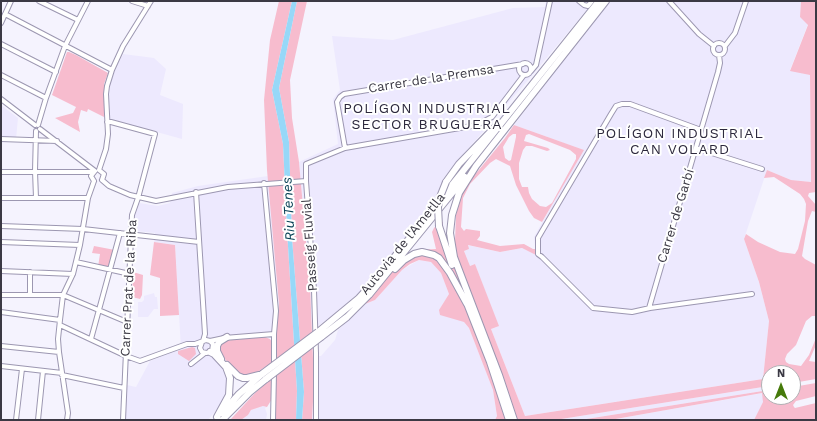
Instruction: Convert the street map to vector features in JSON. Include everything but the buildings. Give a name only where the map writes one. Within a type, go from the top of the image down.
[{"type":"highway","points":[[509,420],[490,362],[467,305],[439,226],[439,200],[446,182],[459,164],[521,100],[599,1]]},
{"type":"highway","points":[[515,420],[464,287],[452,249],[450,226],[454,207],[459,193],[476,166],[606,1]]},
{"type":"highway","name":"Autovia de l'Ametlla","points":[[320,335],[376,280],[521,100]]},
{"type":"highway","name":"Autovia de l'Ametlla","points":[[218,419],[239,394],[320,335],[347,318],[381,282],[476,166]]},
{"type":"highway","points":[[381,282],[410,256],[418,253],[428,253],[439,258],[445,266],[467,305]]},
{"type":"highway","points":[[221,359],[217,346],[219,342],[227,337]]},
{"type":"highway","points":[[208,345],[232,371],[243,378],[264,376]]},
{"type":"highway","points":[[208,345],[226,367],[230,378],[229,395],[218,419]]},
{"type":"highway","name":"Autovia de l'Ametlla","points":[[218,419],[250,392],[264,376]]},
{"type":"highway","points":[[228,420],[250,392]]},
{"type":"street","points":[[1,23],[11,1]]},
{"type":"street","points":[[39,1],[78,20]]},
{"type":"street","points":[[36,198],[35,141],[37,128],[65,46],[88,1]]},
{"type":"street","points":[[132,1],[148,6]]},
{"type":"street","points":[[67,420],[68,413],[58,339],[63,295],[73,274],[76,262],[88,198],[94,181],[92,178],[106,149],[108,134],[106,94],[112,70],[123,46],[151,1]]},
{"type":"street","points":[[345,148],[478,125],[492,117],[524,75],[528,75],[536,65],[550,1]]},
{"type":"street","points":[[579,1],[588,6],[592,1]]},
{"type":"street","points":[[669,1],[699,34],[714,46]]},
{"type":"street","points":[[714,46],[714,52],[719,55],[724,52],[724,46],[736,33],[746,1]]},
{"type":"street","points":[[5,14],[112,70]]},
{"type":"street","points":[[714,46],[719,43],[724,46]]},
{"type":"street","points":[[1,44],[56,72]]},
{"type":"street","name":"Carrer de Garbí","points":[[649,308],[718,72],[720,63],[719,55]]},
{"type":"street","name":"Carrer de la Premsa","points":[[345,148],[337,102],[340,97],[347,93],[524,64],[536,60]]},
{"type":"street","points":[[524,75],[519,70],[520,66],[524,64],[530,66],[531,71]]},
{"type":"street","points":[[1,75],[46,98]]},
{"type":"street","points":[[1,99],[37,128],[96,171],[104,174],[102,180]]},
{"type":"street","points":[[701,130],[630,104],[616,106],[538,238],[538,254],[593,308],[632,312],[649,308],[752,294]]},
{"type":"street","name":"Carrer Prat de la Riba","points":[[107,122],[155,134],[132,215],[123,420]]},
{"type":"street","points":[[1,139],[57,142]]},
{"type":"street","name":"Passeig Fluvial","points":[[316,420],[314,290],[306,164],[345,148]]},
{"type":"street","points":[[696,148],[762,170]]},
{"type":"street","points":[[1,172],[96,171]]},
{"type":"street","points":[[102,180],[110,186],[138,198],[156,201],[228,186],[306,181]]},
{"type":"street","points":[[94,181],[98,182],[102,180]]},
{"type":"street","points":[[264,183],[276,311],[274,334],[273,420]]},
{"type":"street","points":[[191,364],[199,358],[208,345],[205,334],[196,192]]},
{"type":"street","points":[[1,198],[88,198]]},
{"type":"street","points":[[1,226],[83,229],[199,242]]},
{"type":"street","points":[[91,339],[120,232]]},
{"type":"street","points":[[1,242],[80,244]]},
{"type":"street","points":[[76,262],[130,274]]},
{"type":"street","points":[[1,271],[73,274]]},
{"type":"street","points":[[30,272],[30,295]]},
{"type":"street","points":[[1,295],[63,295],[127,322]]},
{"type":"street","points":[[1,312],[60,320]]},
{"type":"street","points":[[60,325],[140,361],[187,344],[208,345]]},
{"type":"street","points":[[199,358],[201,349],[217,340],[227,337],[274,334]]},
{"type":"street","points":[[195,344],[201,349]]},
{"type":"street","points":[[201,349],[208,345]]},
{"type":"street","points":[[1,346],[59,352]]},
{"type":"street","points":[[1,366],[62,374],[124,388]]},
{"type":"street","points":[[16,420],[22,369]]},
{"type":"street","points":[[38,420],[44,371]]},
{"type":"shaded area","points":[[279,1],[292,1],[272,90],[283,144],[297,391],[296,420],[276,420],[276,335],[279,304],[267,170],[264,100],[270,40]]},
{"type":"shaded area","points":[[297,1],[307,1],[290,80],[292,118],[299,162],[310,285],[314,383],[312,420],[302,420],[304,392],[292,238],[289,142],[279,88]]},
{"type":"shaded area","points":[[546,1],[594,1],[530,78],[453,166],[443,179],[434,201],[361,291],[332,316],[312,330],[310,285],[299,162],[338,144],[333,99],[340,90],[332,36],[393,40],[513,8],[545,7]]},
{"type":"shaded area","points":[[610,1],[801,1],[800,17],[808,24],[790,70],[810,75],[811,182],[791,180],[767,170],[744,239],[759,282],[769,321],[764,365],[761,365],[761,379],[525,416],[491,329],[498,326],[475,264],[470,266],[464,251],[469,249],[467,245],[500,252],[522,248],[536,254],[534,237],[583,150],[514,125]]},
{"type":"shaded area","points":[[801,1],[816,1],[816,192],[809,193],[808,196],[816,205],[816,212],[812,211],[808,221],[802,256],[816,265],[816,316],[812,316],[806,321],[796,345],[787,354],[785,359],[786,362],[795,365],[764,365],[769,321],[759,282],[744,239],[746,234],[758,242],[780,252],[795,254],[798,249],[805,221],[806,204],[804,199],[800,194],[774,177],[764,178],[767,170],[791,180],[811,182],[810,75],[790,71],[808,25],[800,17]]},
{"type":"shaded area","points":[[67,52],[76,55],[108,73],[104,84],[104,117],[88,109],[87,112],[81,110],[78,122],[80,132],[55,118],[73,113],[76,107],[52,95]]},
{"type":"shaded area","points":[[123,54],[154,58],[166,69],[160,95],[183,104],[182,139],[110,119],[108,103],[109,87],[116,67]]},
{"type":"shaded area","points":[[1,105],[18,118],[16,139],[1,138]]},
{"type":"shaded area","points":[[514,125],[584,150],[542,222],[534,218],[529,211],[516,185],[510,166],[496,159],[490,163],[470,184],[463,198],[461,227],[464,231],[466,229],[480,231],[480,236],[477,240],[500,246],[524,244],[535,249],[536,255],[522,248],[500,252],[468,245],[469,249],[464,251],[470,266],[475,264],[499,326],[491,329],[525,416],[761,379],[761,387],[555,420],[495,420],[497,416],[493,390],[469,328],[464,322],[440,315],[439,310],[449,294],[441,273],[431,262],[419,260],[410,264],[402,270],[375,300],[365,304],[408,254],[415,250],[436,249],[432,232],[440,221],[443,222],[442,242],[455,242],[456,215],[460,197],[469,182]],"holes":[[[516,134],[511,160],[509,161],[505,158],[503,147],[509,137]],[[529,134],[570,150],[576,155],[576,159],[552,203],[546,207],[540,206],[532,199],[528,187],[522,187],[519,179],[519,163],[523,150],[526,146],[532,146],[547,151],[550,150],[548,148],[524,141],[526,135]]]},
{"type":"shaded area","points":[[268,176],[279,304],[276,335],[221,341],[208,347],[223,365],[226,373],[226,390],[223,402],[208,420],[125,420],[127,385],[136,387],[150,361],[181,349],[175,245],[154,242],[155,233],[136,231],[135,215],[139,203],[158,206],[170,203],[172,193],[198,186]]},
{"type":"shaded area","points":[[154,242],[175,245],[179,315],[160,316],[160,278],[150,275]]},
{"type":"shaded area","points":[[94,246],[115,250],[110,270],[98,267],[100,254],[92,253]]},
{"type":"shaded area","points":[[419,260],[431,262],[441,273],[449,294],[439,310],[464,322],[469,328],[493,390],[497,416],[495,420],[312,420],[314,383],[313,356],[321,356],[335,340],[338,330],[365,304],[375,300],[402,270]]},
{"type":"shaded area","points":[[133,272],[143,275],[142,295],[140,299],[132,297]]},
{"type":"shaded area","points":[[154,293],[155,297],[157,297],[158,309],[154,309],[148,317],[138,317],[138,302],[142,302],[144,300],[144,296]]},
{"type":"shaded area","points":[[265,337],[270,339],[272,342],[271,363],[256,373],[244,376],[238,374],[219,351],[221,341]]},
{"type":"shaded area","points":[[816,338],[816,345],[809,361],[816,362],[816,379],[801,382],[801,366],[809,355]]},
{"type":"shaded area","points":[[192,347],[195,348],[196,354],[189,361],[178,354],[178,351]]},
{"type":"shaded area","points":[[270,380],[273,382],[272,399],[267,407],[263,406],[251,410],[248,415],[241,420],[230,420],[255,393]]},
{"type":"shaded area","points":[[816,383],[816,396],[801,400],[801,386]]},
{"type":"shaded area","points":[[761,387],[761,391],[580,420],[555,420]]},
{"type":"shaded area","points":[[761,391],[761,393],[610,420],[580,420]]},
{"type":"shaded area","points":[[761,393],[762,405],[754,420],[610,420]]},
{"type":"shaded area","points":[[816,403],[816,420],[754,420],[762,405],[793,405],[795,408]]},
{"type":"shaded area","points":[[263,406],[267,407],[265,408],[267,414],[266,420],[241,420],[248,415],[251,410]]},
{"type":"water","name":"Riu Tenes","points":[[292,1],[297,1],[279,88],[289,142],[292,238],[304,392],[302,420],[296,420],[297,391],[283,144],[272,90]]},
{"type":"district","name":"POLÍGON INDUSTRIAL SECTOR BRUGUERA","points":[[427,118]]},
{"type":"district","name":"POLÍGON INDUSTRIAL CAN VOLARD","points":[[680,142]]}]
